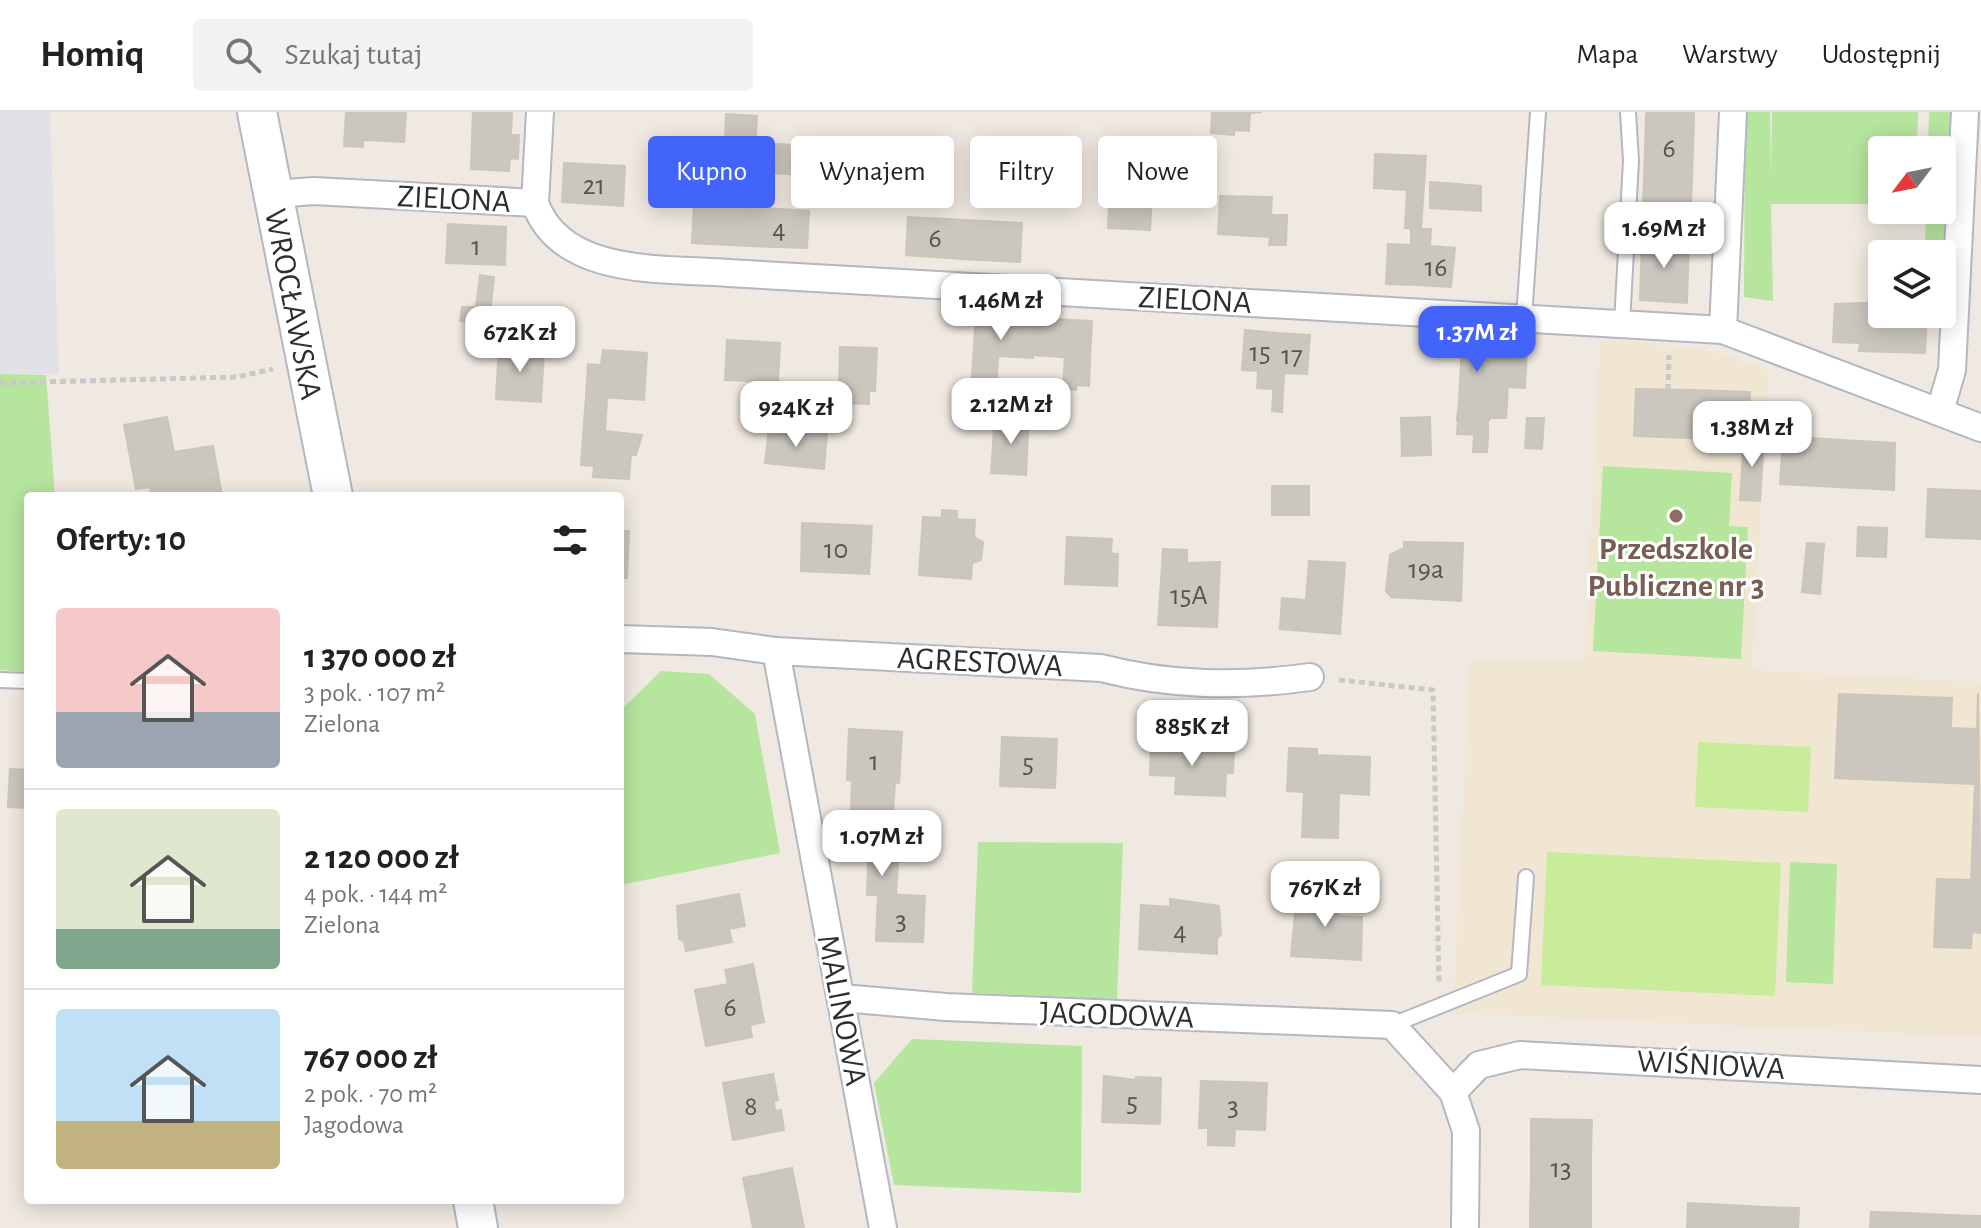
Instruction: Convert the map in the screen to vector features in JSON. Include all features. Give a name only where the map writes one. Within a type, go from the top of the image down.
[{"type":"street","name":"WROCŁAWSKA","points":[[257,112],[332,492]]},
{"type":"street","points":[[535,203],[540,112]]},
{"type":"street","points":[[1723,330],[1733,112]]},
{"type":"street","points":[[1940,411],[1952,370],[1965,112]]},
{"type":"street","name":"ZIELONA","points":[[273,194],[314,191],[535,203],[540,217],[561,241],[581,254],[623,264],[728,273],[1723,330],[1981,428]]},
{"type":"street","name":"AGRESTOWA","points":[[624,639],[712,642],[776,651],[1101,668],[1151,681],[1237,685],[1310,677]]},
{"type":"street","name":"MALINOWA","points":[[776,651],[883,1228]]},
{"type":"street","name":"JAGODOWA","points":[[842,998],[946,1007],[1392,1025]]},
{"type":"street","points":[[1392,1025],[1453,1092],[1466,1131],[1465,1228]]},
{"type":"street","name":"WIŚNIOWA","points":[[1453,1092],[1479,1065],[1520,1055],[1981,1080]]},
{"type":"street","points":[[474,1204],[478,1228]]},
{"type":"lane","points":[[1524,318],[1538,112]]},
{"type":"lane","points":[[1622,323],[1630,176],[1628,112]]},
{"type":"lane","points":[[0,680],[24,681]]},
{"type":"lane","points":[[1392,1025],[1519,974],[1526,877]]},
{"type":"path","points":[[1668,390],[1670,342]]},
{"type":"path","points":[[0,383],[237,377],[306,365]]},
{"type":"path","points":[[1310,677],[1433,690],[1442,1005]]},
{"type":"shaded area","points":[[0,112],[50,112],[59,374],[0,374]]},
{"type":"shaded area","points":[[1600,340],[1636,341],[1716,352],[1769,370],[1752,670],[1981,682],[1981,1037],[1453,1013],[1470,660],[1584,662]]},
{"type":"green space","points":[[1745,112],[1770,112],[1771,177],[1772,112],[1918,112],[1917,136],[1868,136],[1868,204],[1771,204],[1773,301],[1744,297]]},
{"type":"green space","points":[[1929,112],[1960,112],[1956,172],[1956,136],[1928,136]]},
{"type":"green space","points":[[1926,224],[1952,224],[1951,240],[1925,240]]},
{"type":"green space","points":[[0,374],[46,375],[55,492],[24,492],[24,672],[0,670]]},
{"type":"green space","points":[[1603,466],[1732,473],[1729,526],[1748,527],[1741,659],[1593,651]]},
{"type":"green space","points":[[661,671],[709,674],[755,714],[780,853],[624,884],[624,707]]},
{"type":"green space","points":[[1698,742],[1811,747],[1808,812],[1695,807]]},
{"type":"green space","points":[[978,842],[1123,843],[1117,999],[972,993]]},
{"type":"green space","points":[[1547,852],[1781,863],[1775,996],[1541,985]]},
{"type":"green space","points":[[1790,862],[1837,864],[1833,984],[1786,982]]},
{"type":"green space","points":[[912,1039],[1082,1046],[1081,1193],[894,1185],[874,1083]]},
{"type":"building","points":[[346,112],[406,112],[404,142],[363,140],[363,147],[344,146]]},
{"type":"building","points":[[473,112],[512,112],[511,135],[519,135],[518,159],[510,158],[509,171],[471,169]]},
{"type":"building","points":[[1212,112],[1262,112],[1250,113],[1249,131],[1234,130],[1234,135],[1211,133]]},
{"type":"building","points":[[1647,112],[1694,112],[1694,118],[1646,115]]},
{"type":"building","points":[[726,114],[757,116],[756,136],[725,136]]},
{"type":"building","points":[[1646,115],[1694,118],[1692,180],[1644,177]]},
{"type":"building","points":[[775,144],[791,145],[791,174],[775,173]]},
{"type":"building","points":[[1375,154],[1426,156],[1421,229],[1405,228],[1407,190],[1374,188]]},
{"type":"building","points":[[564,163],[625,166],[623,206],[562,202]]},
{"type":"building","points":[[1644,177],[1692,180],[1689,241],[1642,238]]},
{"type":"building","points":[[1430,182],[1481,186],[1481,211],[1430,208]]},
{"type":"building","points":[[1220,196],[1272,197],[1271,215],[1287,215],[1286,245],[1269,245],[1270,237],[1218,234]]},
{"type":"building","points":[[694,208],[751,208],[749,246],[692,243]]},
{"type":"building","points":[[751,208],[809,211],[807,248],[749,246]]},
{"type":"building","points":[[1109,208],[1151,208],[1150,230],[1108,228]]},
{"type":"building","points":[[908,217],[965,220],[962,259],[906,255]]},
{"type":"building","points":[[965,220],[1022,223],[1020,262],[962,259]]},
{"type":"building","points":[[448,224],[506,227],[505,265],[446,263]]},
{"type":"building","points":[[1411,228],[1421,229],[1417,285],[1386,284],[1388,244],[1411,245]]},
{"type":"building","points":[[1421,229],[1431,229],[1430,246],[1455,248],[1451,287],[1417,285]]},
{"type":"building","points":[[1642,238],[1689,241],[1687,303],[1640,300]]},
{"type":"building","points":[[480,275],[494,277],[489,323],[460,321],[462,307],[476,307]]},
{"type":"building","points":[[1868,303],[1868,328],[1926,328],[1925,353],[1859,351],[1860,343],[1833,342],[1835,304]]},
{"type":"building","points":[[976,314],[1035,318],[1033,358],[998,356],[997,379],[972,377]]},
{"type":"building","points":[[1035,318],[1092,321],[1090,359],[1033,355]]},
{"type":"building","points":[[1245,330],[1277,333],[1273,389],[1257,388],[1258,371],[1242,370]]},
{"type":"building","points":[[1277,333],[1310,335],[1307,374],[1284,373],[1282,412],[1272,411]]},
{"type":"building","points":[[727,340],[780,343],[778,383],[764,382],[763,392],[749,392],[749,381],[725,380]]},
{"type":"building","points":[[499,344],[544,352],[541,402],[496,399]]},
{"type":"building","points":[[1462,344],[1494,346],[1492,403],[1459,401]]},
{"type":"building","points":[[1494,346],[1527,348],[1525,388],[1492,386]]},
{"type":"building","points":[[840,347],[877,348],[875,391],[869,391],[869,404],[843,403],[844,390],[839,390]]},
{"type":"building","points":[[603,350],[647,353],[644,400],[586,396],[588,364],[601,365]]},
{"type":"building","points":[[1065,357],[1090,359],[1089,386],[1077,385],[1076,390],[1063,389]]},
{"type":"building","points":[[1492,386],[1508,386],[1506,418],[1491,418]]},
{"type":"building","points":[[1636,389],[1693,390],[1691,438],[1634,436]]},
{"type":"building","points":[[1693,390],[1750,392],[1748,440],[1691,438]]},
{"type":"building","points":[[586,396],[607,398],[605,431],[642,435],[636,455],[631,455],[629,479],[593,477],[594,466],[581,465]]},
{"type":"building","points":[[1459,401],[1492,403],[1491,418],[1488,421],[1457,420]]},
{"type":"building","points":[[1007,414],[1029,415],[1026,475],[991,473],[994,428],[1006,429]]},
{"type":"building","points":[[167,417],[174,452],[213,446],[219,479],[136,489],[124,425]]},
{"type":"building","points":[[1430,417],[1431,455],[1402,456],[1401,418]]},
{"type":"building","points":[[1527,418],[1544,418],[1542,449],[1525,448]]},
{"type":"building","points":[[1458,420],[1488,421],[1488,435],[1457,434]]},
{"type":"building","points":[[769,428],[827,434],[824,469],[765,463]]},
{"type":"building","points":[[1474,434],[1488,435],[1487,452],[1473,452]]},
{"type":"building","points":[[1783,436],[1840,440],[1837,487],[1780,484]]},
{"type":"building","points":[[1748,437],[1764,438],[1760,501],[1740,500],[1744,440]]},
{"type":"building","points":[[1840,440],[1895,443],[1894,490],[1837,487]]},
{"type":"building","points":[[219,479],[221,492],[150,492],[150,488]]},
{"type":"building","points":[[1272,486],[1309,486],[1309,515],[1272,515]]},
{"type":"building","points":[[1928,489],[1981,491],[1980,539],[1926,537]]},
{"type":"building","points":[[942,510],[957,511],[957,519],[975,520],[974,537],[983,542],[981,560],[972,563],[971,579],[919,575],[923,517],[942,518]]},
{"type":"building","points":[[802,523],[872,526],[869,574],[801,571]]},
{"type":"building","points":[[1858,527],[1887,528],[1886,557],[1857,556]]},
{"type":"building","points":[[624,531],[629,531],[627,578],[624,578]]},
{"type":"building","points":[[1067,537],[1112,539],[1111,553],[1118,554],[1117,586],[1065,584]]},
{"type":"building","points":[[1404,542],[1463,543],[1461,601],[1391,597],[1386,591],[1390,555],[1404,548]]},
{"type":"building","points":[[1807,543],[1824,544],[1820,594],[1802,592]]},
{"type":"building","points":[[1163,549],[1187,550],[1187,563],[1220,562],[1217,627],[1158,625]]},
{"type":"building","points":[[1309,561],[1345,563],[1340,634],[1280,629],[1282,598],[1306,600]]},
{"type":"building","points":[[1978,693],[1981,933],[1972,932],[1971,948],[1934,947],[1937,879],[1971,880],[1975,784],[1835,778],[1839,694],[1952,698],[1951,728],[1977,729]]},
{"type":"building","points":[[849,729],[902,732],[899,783],[895,782],[893,812],[851,810],[852,781],[847,780]]},
{"type":"building","points":[[1002,737],[1057,739],[1055,788],[1000,786]]},
{"type":"building","points":[[1151,743],[1192,744],[1192,750],[1234,752],[1233,773],[1226,773],[1225,796],[1175,794],[1176,776],[1150,775]]},
{"type":"building","points":[[1289,748],[1317,749],[1317,755],[1370,757],[1369,795],[1339,793],[1338,838],[1302,837],[1304,792],[1287,791]]},
{"type":"building","points":[[10,769],[24,770],[24,808],[8,807]]},
{"type":"building","points":[[868,861],[898,862],[896,895],[867,895]]},
{"type":"building","points":[[1297,893],[1338,895],[1338,916],[1362,917],[1361,960],[1291,956]]},
{"type":"building","points":[[739,894],[745,926],[729,929],[732,942],[686,951],[684,941],[679,939],[677,906]]},
{"type":"building","points":[[878,894],[925,896],[923,942],[876,941]]},
{"type":"building","points":[[1170,899],[1219,906],[1221,935],[1217,938],[1217,954],[1139,949],[1141,905],[1170,907]]},
{"type":"building","points":[[753,964],[764,1022],[750,1025],[752,1037],[706,1046],[695,990],[728,984],[725,970]]},
{"type":"building","points":[[773,1074],[778,1100],[774,1101],[775,1111],[781,1110],[784,1130],[733,1140],[723,1083]]},
{"type":"building","points":[[1104,1076],[1136,1080],[1136,1077],[1161,1078],[1160,1124],[1102,1122]]},
{"type":"building","points":[[1201,1081],[1267,1083],[1265,1130],[1235,1129],[1234,1146],[1208,1145],[1208,1128],[1199,1128]]},
{"type":"building","points":[[1531,1119],[1592,1120],[1591,1152],[1531,1151]]},
{"type":"building","points":[[1531,1151],[1591,1152],[1591,1183],[1531,1182]]},
{"type":"building","points":[[792,1168],[804,1228],[753,1228],[743,1178]]},
{"type":"building","points":[[1531,1182],[1591,1183],[1591,1215],[1530,1214]]},
{"type":"building","points":[[1688,1203],[1727,1205],[1725,1228],[1687,1228]]},
{"type":"building","points":[[1727,1205],[1763,1207],[1762,1228],[1725,1228]]},
{"type":"building","points":[[1763,1207],[1799,1208],[1798,1228],[1762,1228]]},
{"type":"building","points":[[1871,1212],[1909,1213],[1908,1228],[1870,1228]]},
{"type":"building","points":[[1909,1213],[1946,1215],[1945,1228],[1908,1228]]},
{"type":"building","points":[[1530,1214],[1591,1215],[1591,1228],[1530,1228]]},
{"type":"building","points":[[1946,1215],[1981,1216],[1981,1228],[1945,1228]]},
{"type":"place","name":"Przedszkole Publiczne nr 3","points":[[1676,516]]}]
